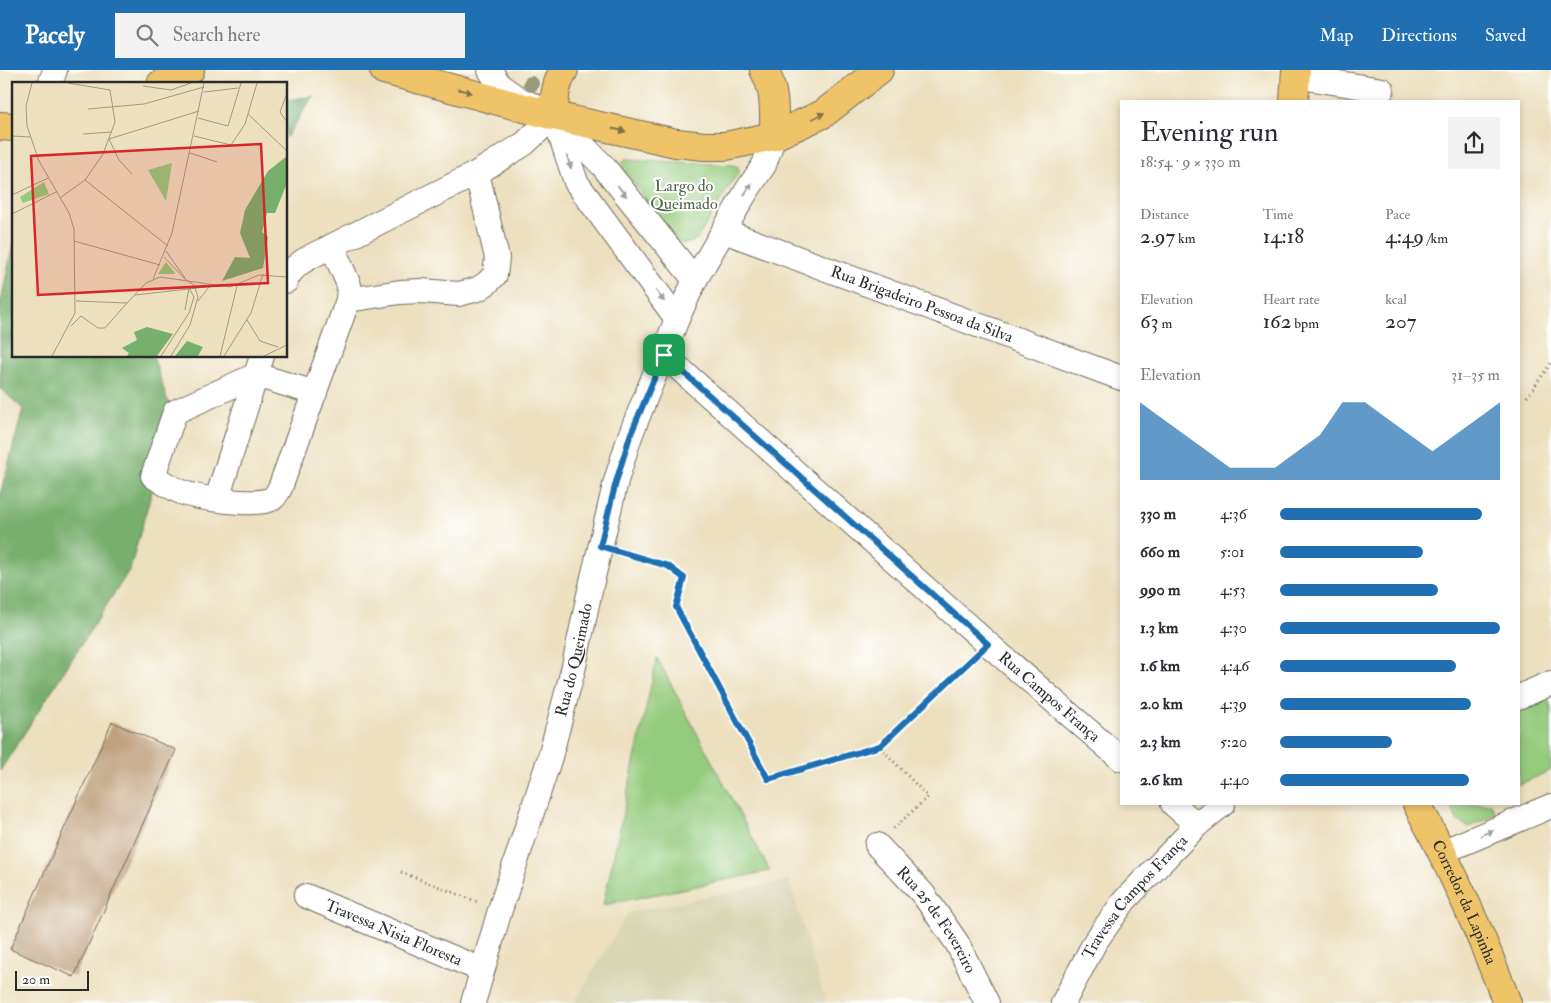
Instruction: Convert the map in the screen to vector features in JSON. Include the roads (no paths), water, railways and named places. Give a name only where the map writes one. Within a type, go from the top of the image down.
[{"type":"main road","points":[[165,82],[190,70]]},
{"type":"main road","points":[[384,70],[554,116],[676,142],[704,146],[726,146],[774,136],[823,114],[879,70]]},
{"type":"main road","points":[[554,116],[555,92],[564,70]]},
{"type":"main road","points":[[764,70],[768,78],[774,104],[774,136]]},
{"type":"main road","name":"Corredor da Lapinha","points":[[1418,805],[1442,852],[1495,970],[1507,1003]]},
{"type":"street","points":[[51,82],[55,70]]},
{"type":"street","points":[[490,70],[499,84],[516,97],[554,116],[602,166],[694,280]]},
{"type":"street","points":[[1295,83],[1382,90]]},
{"type":"street","points":[[288,276],[302,262],[477,172],[524,144],[554,116]]},
{"type":"street","points":[[554,116],[576,182],[677,318],[694,280],[764,165],[774,136]]},
{"type":"street","points":[[348,300],[407,291],[459,294],[478,289],[487,283],[494,275],[497,258],[477,172]]},
{"type":"street","name":"Rua Brigadeiro Pessoa da Silva","points":[[724,231],[1120,378]]},
{"type":"street","points":[[259,366],[175,412],[153,476],[179,491],[192,495],[250,503],[262,503],[274,498],[280,488],[348,300],[349,285],[332,246]]},
{"type":"street","name":"Rua do Queimado","points":[[472,1003],[550,757],[574,666],[616,482],[630,436],[664,355],[677,318]]},
{"type":"street","name":"Rua Campos França","points":[[664,355],[988,644],[1120,758]]},
{"type":"street","points":[[259,366],[314,393]]},
{"type":"street","points":[[217,499],[259,366]]},
{"type":"street","points":[[1520,697],[1551,683]]},
{"type":"street","points":[[1174,805],[1197,824]]},
{"type":"street","name":"Travessa Campos França","points":[[1063,1003],[1095,942],[1124,901],[1197,824],[1222,805]]},
{"type":"street","points":[[1442,852],[1551,806]]},
{"type":"street","name":"Rua 25 de Fevereiro","points":[[877,845],[923,894],[952,936],[987,1003]]},
{"type":"street","name":"Travessa Nisia Floresta","points":[[306,896],[482,970]]},
{"type":"park label","name":"Largo do Queimado","points":[[684,195]]}]
